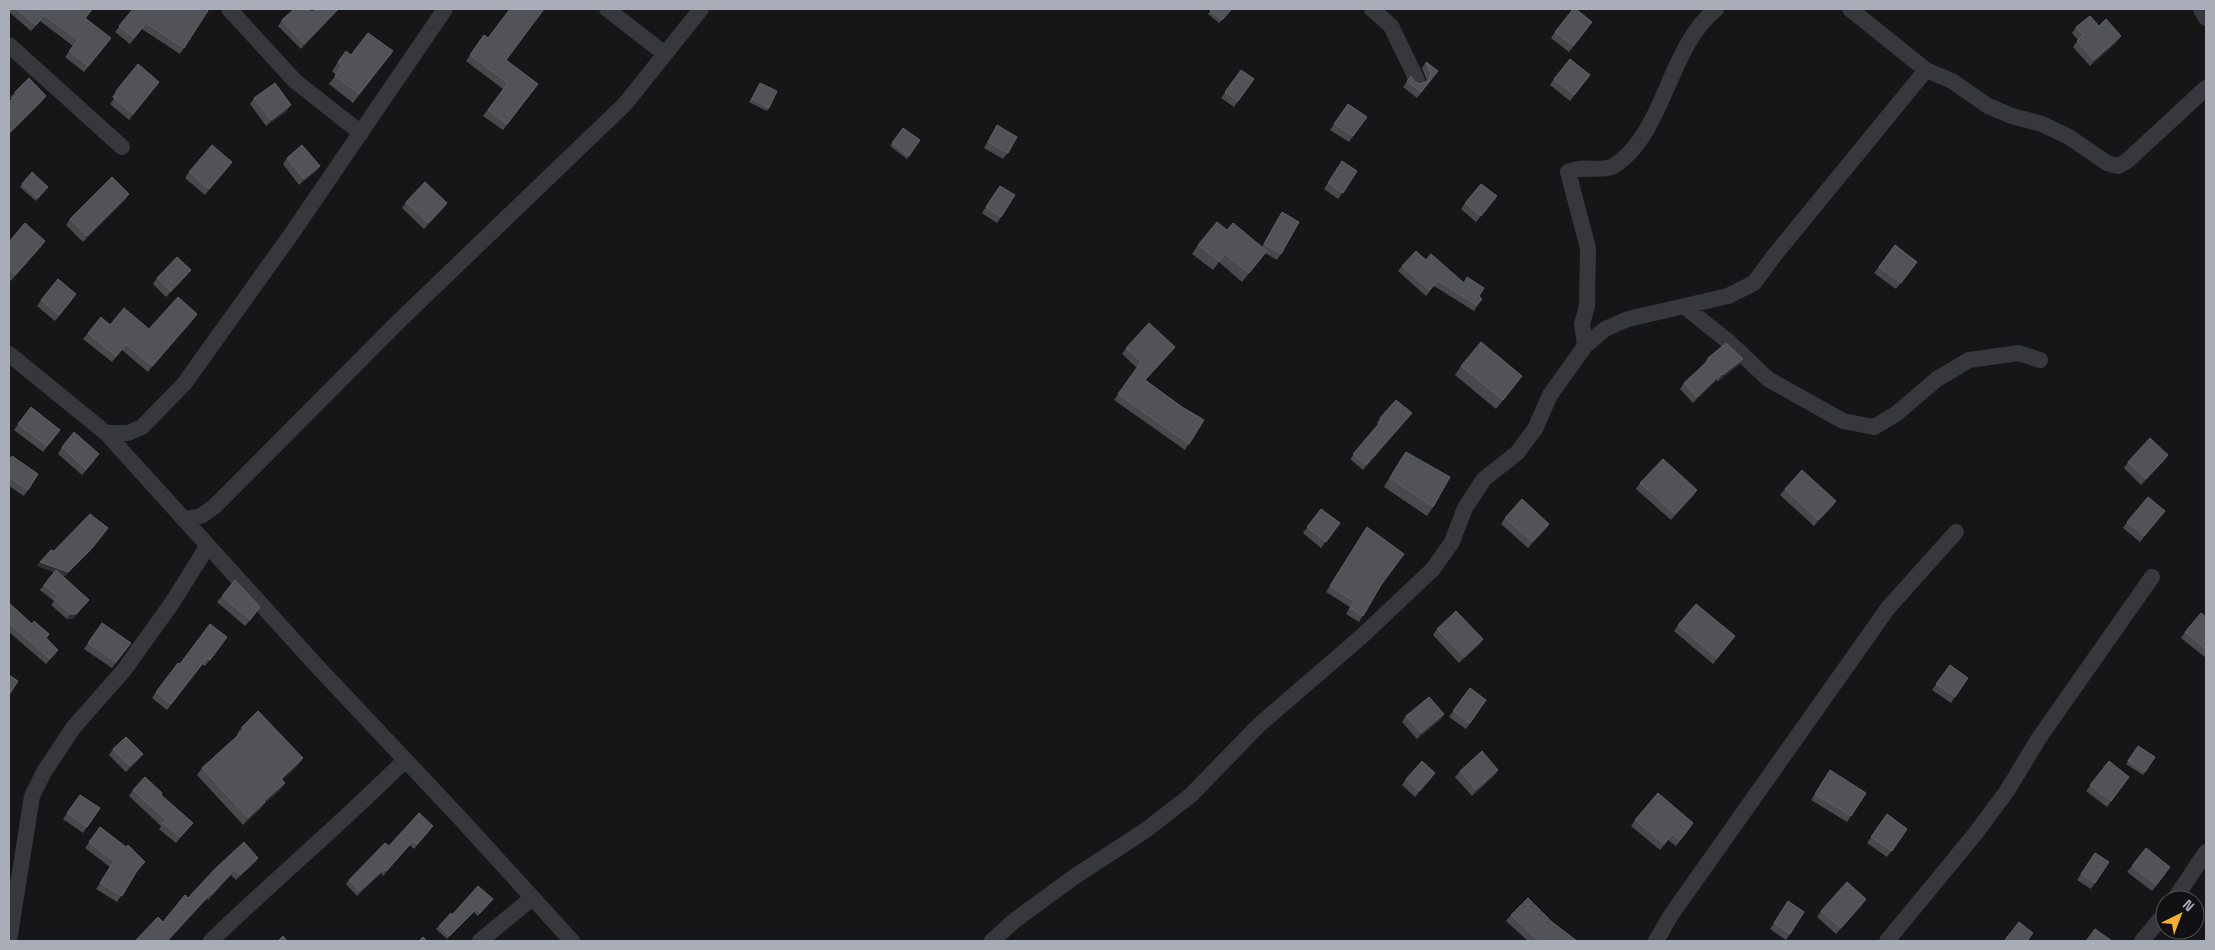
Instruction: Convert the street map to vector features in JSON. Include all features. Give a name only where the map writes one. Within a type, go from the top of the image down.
[{"type":"street","points":[[229,9],[295,81],[361,133]]},
{"type":"street","points":[[106,433],[128,433],[142,428],[184,384],[290,236],[445,9]]},
{"type":"street","points":[[608,9],[665,54]]},
{"type":"street","points":[[186,519],[201,516],[215,506],[399,321],[625,104],[702,9]]},
{"type":"street","points":[[1372,9],[1391,26],[1417,80]]},
{"type":"street","points":[[1585,346],[1582,324],[1588,306],[1588,248],[1568,172],[1615,166],[1634,148],[1648,125],[1693,36],[1716,9]]},
{"type":"street","points":[[1850,9],[1926,70],[1952,81],[1988,106],[2012,116],[2042,124],[2069,137],[2107,163],[2118,166],[2127,161],[2206,88]]},
{"type":"street","points":[[2201,9],[2206,18]]},
{"type":"street","points":[[9,45],[122,148]]},
{"type":"street","points":[[992,941],[1014,921],[1066,882],[1146,830],[1191,795],[1259,725],[1360,637],[1433,569],[1452,542],[1466,508],[1484,479],[1516,453],[1535,429],[1550,395],[1585,346],[1605,329],[1628,318],[1685,307],[1728,296],[1754,283],[1773,256],[1926,70]]},
{"type":"street","points":[[1685,307],[1729,342],[1768,379],[1843,422],[1874,427],[1896,414],[1937,379],[1969,360],[2020,353],[2040,360]]},
{"type":"street","points":[[9,354],[106,433],[404,761],[459,817],[572,941]]},
{"type":"street","points":[[1656,941],[1671,915],[1888,608],[1956,532]]},
{"type":"street","points":[[9,941],[32,796],[44,772],[73,728],[129,662],[172,603],[208,547]]},
{"type":"street","points":[[1887,941],[1975,834],[2007,791],[2039,738],[2152,577]]},
{"type":"street","points":[[211,941],[258,896],[352,813],[404,761]]},
{"type":"street","points":[[2181,890],[2206,852]]},
{"type":"street","points":[[480,941],[532,898]]},
{"type":"street","points":[[2142,941],[2155,926]]},
{"type":"building","points":[[16,9],[92,9],[85,18],[111,38],[88,66],[69,51],[78,40],[44,15],[36,25]]},
{"type":"building","points":[[133,9],[209,9],[184,48],[146,23],[134,38],[119,26]]},
{"type":"building","points":[[294,9],[309,9],[312,12],[315,9],[338,9],[304,44],[282,20]]},
{"type":"building","points":[[510,9],[544,9],[506,60],[538,84],[507,124],[488,110],[508,83],[470,55],[484,35],[488,38]]},
{"type":"building","points":[[1212,9],[1232,9],[1222,20],[1210,11]]},
{"type":"building","points":[[1573,9],[1576,9],[1592,22],[1573,46],[1555,32]]},
{"type":"building","points":[[2090,16],[2099,26],[2106,19],[2121,36],[2094,60],[2077,41],[2083,35],[2076,27]]},
{"type":"building","points":[[368,33],[393,51],[359,94],[335,76],[342,66],[338,62],[346,51],[351,55]]},
{"type":"building","points":[[1570,59],[1590,75],[1574,95],[1554,79]]},
{"type":"building","points":[[1426,62],[1438,71],[1421,92],[1407,81],[1411,76],[1415,82],[1420,84],[1429,80],[1431,74]]},
{"type":"building","points":[[138,64],[159,82],[133,114],[114,98],[118,93],[116,91]]},
{"type":"building","points":[[1241,70],[1254,79],[1238,101],[1225,92]]},
{"type":"building","points":[[29,78],[46,96],[9,133],[9,102],[17,94],[15,92]]},
{"type":"building","points":[[275,83],[291,105],[271,120],[254,98]]},
{"type":"building","points":[[760,83],[777,91],[769,108],[752,99]]},
{"type":"building","points":[[1348,104],[1367,117],[1353,136],[1334,124]]},
{"type":"building","points":[[997,125],[1017,137],[1008,153],[988,142]]},
{"type":"building","points":[[903,128],[920,140],[909,156],[892,143]]},
{"type":"building","points":[[212,145],[232,162],[209,189],[189,172]]},
{"type":"building","points":[[302,145],[320,166],[304,179],[287,158]]},
{"type":"building","points":[[1342,161],[1357,171],[1343,193],[1328,183]]},
{"type":"building","points":[[32,172],[48,187],[38,198],[22,184]]},
{"type":"building","points":[[112,177],[129,194],[87,236],[70,219]]},
{"type":"building","points":[[425,182],[447,203],[428,223],[406,202]]},
{"type":"building","points":[[1481,184],[1497,196],[1481,216],[1465,203]]},
{"type":"building","points":[[1000,186],[1015,195],[1001,217],[986,207]]},
{"type":"building","points":[[1282,212],[1299,222],[1281,254],[1264,244]]},
{"type":"building","points":[[1217,222],[1227,230],[1233,223],[1267,251],[1249,273],[1225,254],[1219,261],[1198,245]]},
{"type":"building","points":[[25,223],[45,241],[15,275],[9,269],[9,242]]},
{"type":"building","points":[[1895,245],[1917,262],[1901,283],[1879,267]]},
{"type":"building","points":[[1416,251],[1426,260],[1431,254],[1464,283],[1467,277],[1484,288],[1479,296],[1482,299],[1477,305],[1438,281],[1429,290],[1402,266]]},
{"type":"building","points":[[177,257],[191,270],[171,291],[157,278]]},
{"type":"building","points":[[58,279],[76,294],[59,315],[41,300]]},
{"type":"building","points":[[178,297],[197,314],[152,366],[126,344],[116,356],[88,333],[101,317],[110,325],[124,308],[149,329]]},
{"type":"building","points":[[1149,323],[1175,347],[1145,380],[1182,407],[1204,420],[1189,444],[1118,394],[1141,362],[1126,348]]},
{"type":"building","points":[[1481,342],[1522,376],[1503,400],[1461,366]]},
{"type":"building","points":[[1726,343],[1743,359],[1721,374],[1697,397],[1684,383],[1709,360],[1708,358]]},
{"type":"building","points":[[1396,400],[1412,413],[1366,465],[1353,454],[1382,420],[1380,418]]},
{"type":"building","points":[[31,407],[60,430],[47,446],[18,424]]},
{"type":"building","points":[[74,432],[99,454],[86,469],[62,447]]},
{"type":"building","points":[[2150,438],[2168,455],[2146,479],[2128,462]]},
{"type":"building","points":[[1406,452],[1450,477],[1433,507],[1390,478]]},
{"type":"building","points":[[12,456],[38,474],[28,490],[9,477],[9,460]]},
{"type":"building","points":[[1663,459],[1697,490],[1675,514],[1640,483]]},
{"type":"building","points":[[1802,470],[1836,501],[1818,520],[1785,489]]},
{"type":"building","points":[[2148,497],[2165,511],[2144,536],[2127,522]]},
{"type":"building","points":[[1522,499],[1549,524],[1532,542],[1505,518]]},
{"type":"building","points":[[1321,509],[1340,523],[1326,542],[1307,527]]},
{"type":"building","points":[[90,514],[108,528],[93,547],[68,572],[40,562],[51,550],[54,551]]},
{"type":"building","points":[[1367,527],[1404,554],[1381,585],[1363,616],[1350,608],[1354,601],[1330,586]]},
{"type":"building","points":[[56,570],[89,600],[76,614],[70,614],[55,600],[58,596],[44,585]]},
{"type":"building","points":[[235,580],[260,607],[250,620],[222,596]]},
{"type":"building","points":[[9,603],[32,624],[34,621],[49,634],[46,638],[58,650],[50,659],[9,623]]},
{"type":"building","points":[[1696,604],[1735,636],[1717,658],[1678,625]]},
{"type":"building","points":[[1456,611],[1483,639],[1464,657],[1437,629]]},
{"type":"building","points":[[2201,613],[2206,617],[2206,649],[2185,632]]},
{"type":"building","points":[[102,623],[131,643],[116,662],[88,643]]},
{"type":"building","points":[[210,624],[227,637],[210,660],[207,658],[171,704],[156,692]]},
{"type":"building","points":[[1950,665],[1968,678],[1955,697],[1936,684]]},
{"type":"building","points":[[9,675],[18,681],[9,695]]},
{"type":"building","points":[[1470,688],[1486,700],[1470,723],[1453,711]]},
{"type":"building","points":[[1429,697],[1444,714],[1421,733],[1406,716]]},
{"type":"building","points":[[258,711],[303,758],[281,779],[285,783],[248,818],[202,768],[244,730],[242,727]]},
{"type":"building","points":[[126,737],[143,754],[130,766],[113,749]]},
{"type":"building","points":[[2138,746],[2155,757],[2145,772],[2128,761]]},
{"type":"building","points":[[1482,751],[1498,770],[1476,790],[1460,771]]},
{"type":"building","points":[[1422,761],[1435,773],[1419,791],[1406,779]]},
{"type":"building","points":[[2109,761],[2129,777],[2111,801],[2090,785]]},
{"type":"building","points":[[1830,770],[1866,793],[1851,816],[1815,794]]},
{"type":"building","points":[[145,777],[162,793],[161,795],[193,823],[180,837],[163,823],[166,820],[133,790]]},
{"type":"building","points":[[1658,793],[1693,823],[1680,840],[1672,834],[1664,844],[1635,820]]},
{"type":"building","points":[[80,795],[100,808],[87,827],[67,813]]},
{"type":"building","points":[[419,813],[433,826],[417,844],[413,841],[386,871],[384,869],[360,891],[349,880],[385,843],[389,846]]},
{"type":"building","points":[[1887,814],[1907,829],[1892,851],[1871,837]]},
{"type":"building","points":[[100,827],[126,847],[128,845],[145,862],[138,869],[122,896],[100,883],[114,861],[89,842]]},
{"type":"building","points":[[244,842],[258,858],[240,875],[234,870],[167,941],[135,941],[158,917],[163,922],[185,895],[188,898]]},
{"type":"building","points":[[2146,848],[2170,867],[2156,885],[2132,866]]},
{"type":"building","points":[[2095,853],[2109,862],[2095,883],[2081,874]]},
{"type":"building","points":[[1847,882],[1866,899],[1841,928],[1821,911]]},
{"type":"building","points":[[478,886],[493,899],[480,913],[476,909],[449,936],[439,926],[451,913],[452,915]]},
{"type":"building","points":[[1528,898],[1552,922],[1577,941],[1540,941],[1532,935],[1511,915]]},
{"type":"building","points":[[1788,901],[1804,912],[1790,934],[1774,923]]},
{"type":"building","points":[[2019,922],[2033,933],[2027,941],[2004,941]]},
{"type":"building","points":[[2095,929],[2112,941],[2086,941]]},
{"type":"building","points":[[283,936],[287,941],[278,941]]},
{"type":"building","points":[[423,937],[427,941],[419,941]]}]
